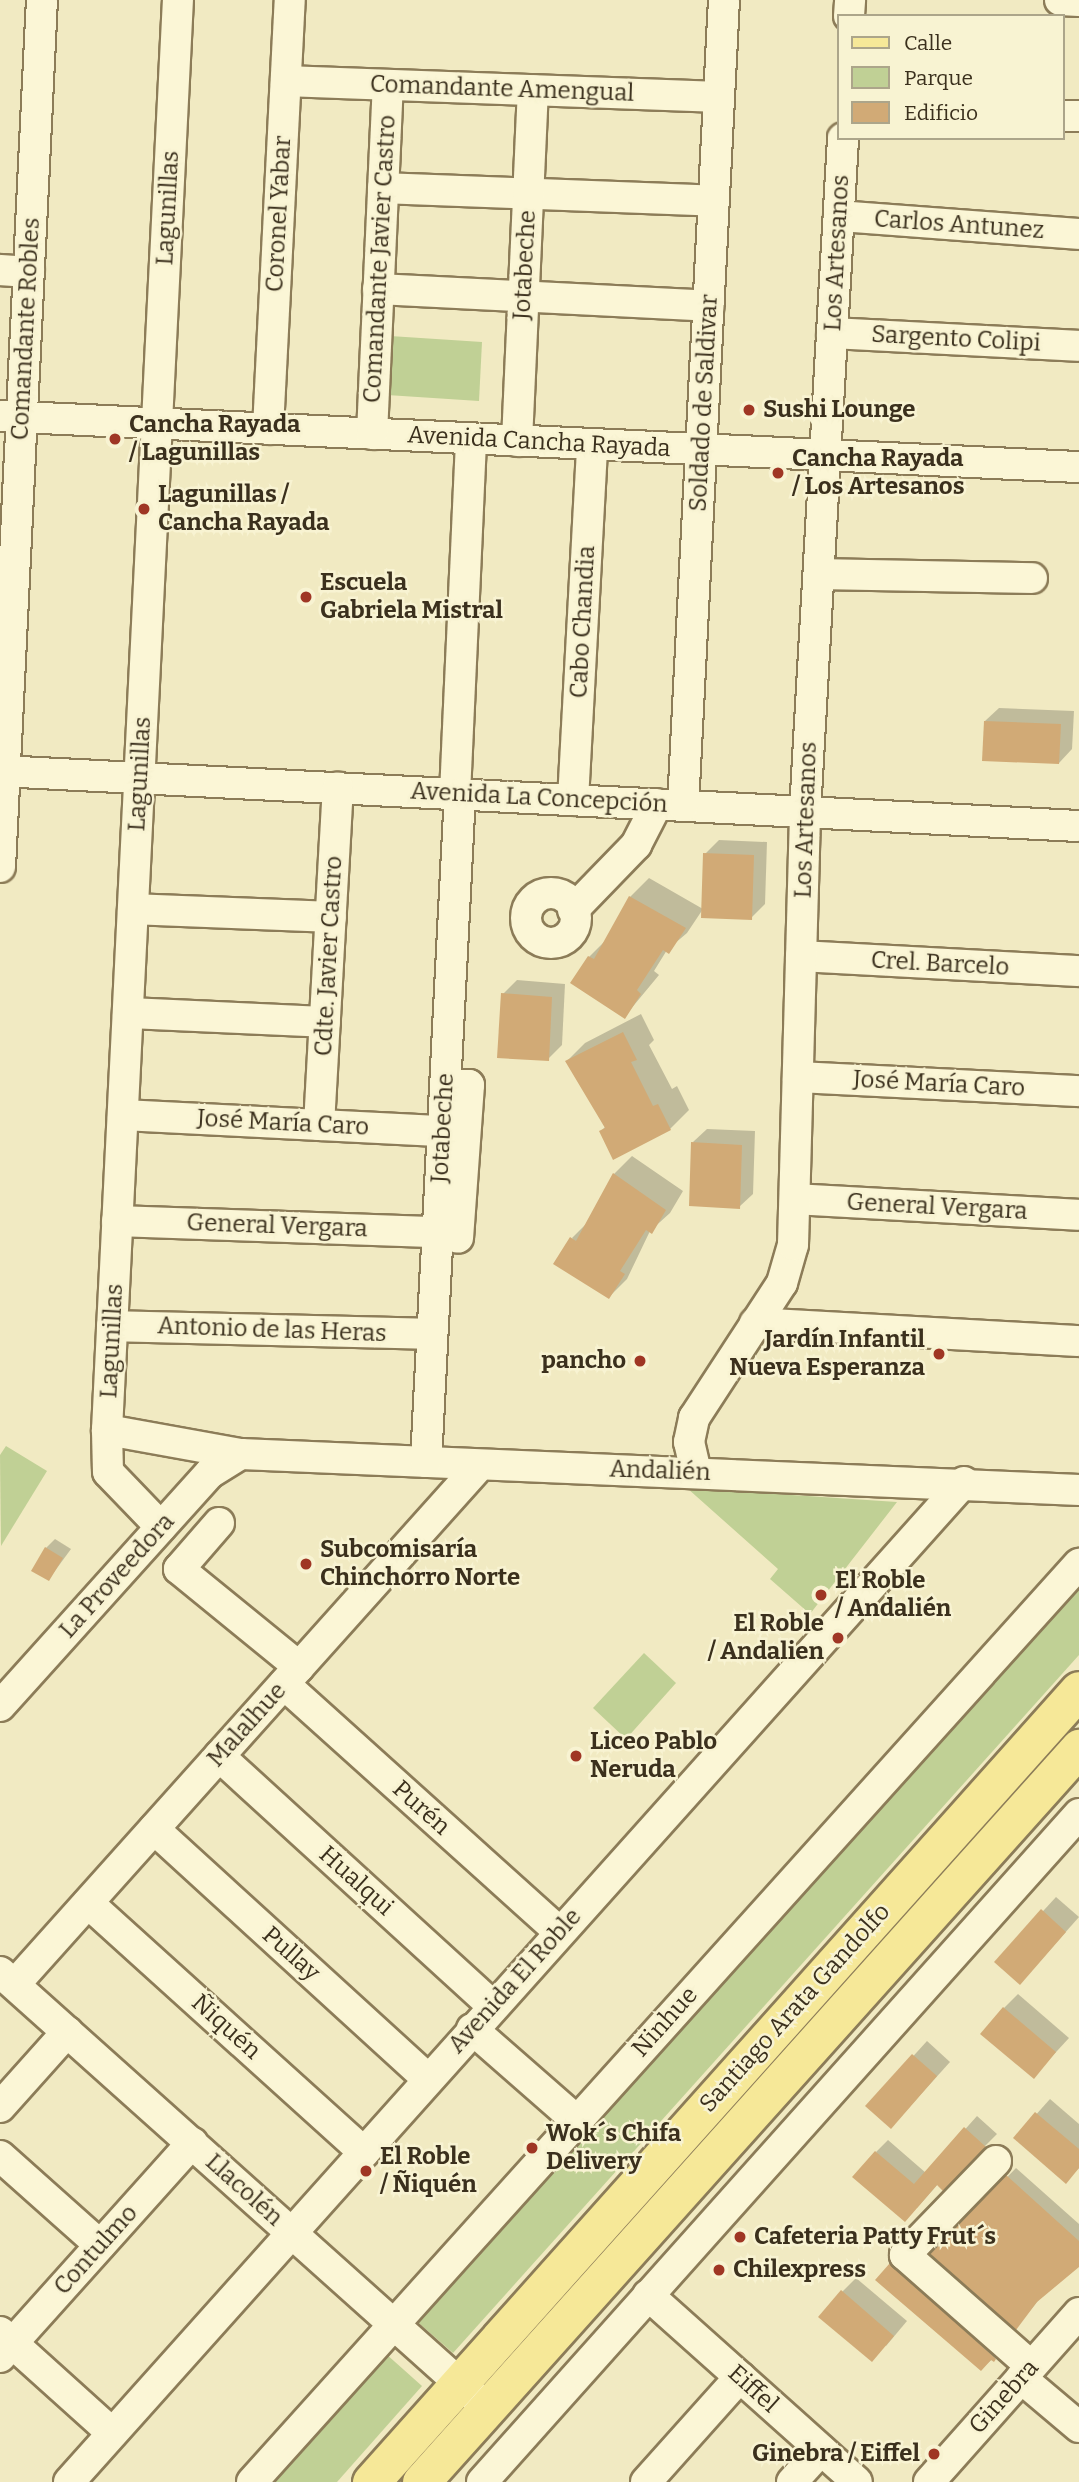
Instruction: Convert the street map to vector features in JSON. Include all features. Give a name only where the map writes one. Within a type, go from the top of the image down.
[{"type":"main road","name":"Santiago Arata Gandolfo","points":[[372,2482],[1079,1690]]},
{"type":"main road","name":"Santiago Arata Gandolfo","points":[[421,2482],[1079,1748]]},
{"type":"street","name":"Comandante Robles","points":[[0,867],[14,271],[42,0]]},
{"type":"street","name":"Lagunillas","points":[[161,1527],[108,1472],[107,1430],[178,0]]},
{"type":"street","name":"Coronel Yabar","points":[[268,429],[290,0]]},
{"type":"street","name":"Soldado de Saldivar","points":[[670,805],[702,450],[724,0]]},
{"type":"street","points":[[1060,0],[1079,1]]},
{"type":"street","name":"Comandante Amengual","points":[[286,81],[719,97]]},
{"type":"street","name":"Comandante Javier Castro","points":[[372,434],[387,85]]},
{"type":"street","name":"Jotabeche","points":[[517,441],[533,90]]},
{"type":"street","name":"Los Artesanos","points":[[696,1472],[689,1442],[694,1418],[788,1272],[795,1199],[806,812],[843,140]]},
{"type":"street","points":[[383,188],[714,201]]},
{"type":"street","name":"Carlos Antunez","points":[[839,216],[1079,234]]},
{"type":"street","points":[[378,289],[709,306]]},
{"type":"street","name":"Sargento Colipi","points":[[832,333],[1079,346]]},
{"type":"street","name":"Avenida Cancha Rayada","points":[[11,417],[1079,467]]},
{"type":"street","name":"Jotabeche","points":[[426,1462],[432,1334],[448,1235],[443,1131],[471,439]]},
{"type":"street","name":"Cabo Chandia","points":[[573,800],[592,444]]},
{"type":"street","points":[[819,574],[1032,578]]},
{"type":"street","name":"Avenida La Concepción","points":[[2,771],[1079,826]]},
{"type":"street","name":"Cdte. Javier Castro","points":[[319,1125],[338,788]]},
{"type":"street","points":[[573,910],[636,845],[670,805]]},
{"type":"street","points":[[133,909],[331,917]]},
{"type":"street","name":"Crel. Barcelo","points":[[801,956],[1079,971]]},
{"type":"street","points":[[128,1013],[325,1022]]},
{"type":"street","name":"José María Caro","points":[[798,1077],[1079,1091]]},
{"type":"street","points":[[445,1085],[469,1085],[448,1235]]},
{"type":"street","name":"José María Caro","points":[[123,1115],[443,1131]]},
{"type":"street","name":"General Vergara","points":[[795,1199],[1079,1215]]},
{"type":"street","name":"General Vergara","points":[[117,1221],[448,1235]]},
{"type":"street","points":[[755,1323],[1079,1341]]},
{"type":"street","name":"Antonio de las Heras","points":[[112,1326],[432,1334]]},
{"type":"street","name":"Andalién","points":[[107,1430],[241,1454],[480,1466],[964,1482],[1079,1490]]},
{"type":"street","name":"La Proveedora","points":[[0,1706],[210,1473],[241,1454]]},
{"type":"street","name":"Malalhue","points":[[7,1978],[88,1902],[480,1466]]},
{"type":"street","name":"Avenida El Roble","points":[[69,2482],[292,2234],[558,1931],[964,1482]]},
{"type":"street","name":"Purén","points":[[219,1523],[179,1569],[558,1931]]},
{"type":"street","name":"Ninhue","points":[[251,2482],[1079,1564]]},
{"type":"street","name":"Hualqui","points":[[219,1756],[492,2006]]},
{"type":"street","points":[[482,2482],[1079,1814]]},
{"type":"street","name":"Pullay","points":[[154,1829],[428,2079]]},
{"type":"street","name":"Ñiquén","points":[[88,1902],[364,2152]]},
{"type":"street","name":"Llacolén","points":[[7,1978],[488,2409]]},
{"type":"street","points":[[472,2029],[576,2120]]},
{"type":"street","points":[[0,2107],[67,2032]]},
{"type":"street","name":"Contulmo","points":[[4,2344],[100,2245],[192,2143]]},
{"type":"street","points":[[0,2156],[100,2245]]},
{"type":"street","points":[[996,2161],[905,2255],[1079,2427]]},
{"type":"street","name":"Eiffel","points":[[648,2295],[858,2482]]},
{"type":"street","name":"Ginebra","points":[[943,2477],[1026,2372],[1079,2313]]},
{"type":"street","points":[[4,2344],[112,2433]]},
{"type":"street","points":[[646,2482],[740,2377]]},
{"type":"street","points":[[792,2482],[821,2449]]},
{"type":"green space","points":[[390,336],[482,342],[479,401],[387,395]]},
{"type":"green space","points":[[6,1446],[47,1471],[1,1546],[0,1455]]},
{"type":"green space","points":[[687,1488],[897,1502],[810,1614],[770,1579],[778,1569]]},
{"type":"green space","points":[[1079,1581],[1079,1655],[453,2353],[413,2318]]},
{"type":"green space","points":[[644,1653],[676,1683],[626,1739],[593,1708]]},
{"type":"green space","points":[[376,2345],[422,2386],[337,2482],[256,2482]]},
{"type":"building","points":[[984,721],[1061,724],[1059,764],[982,761]]},
{"type":"building","points":[[703,853],[754,855],[752,920],[701,918]]},
{"type":"building","points":[[629,896],[686,928],[669,954],[663,950],[637,990],[641,994],[625,1019],[570,983],[588,956],[594,959]]},
{"type":"building","points":[[501,993],[552,997],[549,1061],[497,1058]]},
{"type":"building","points":[[623,1032],[637,1060],[631,1062],[653,1106],[658,1104],[671,1130],[613,1160],[599,1131],[605,1128],[565,1061]]},
{"type":"building","points":[[691,1142],[742,1145],[740,1209],[689,1206]]},
{"type":"building","points":[[613,1173],[666,1210],[652,1234],[646,1230],[620,1271],[625,1274],[609,1299],[553,1264],[570,1237],[576,1241]]},
{"type":"building","points":[[45,1547],[63,1558],[49,1581],[31,1571]]},
{"type":"building","points":[[1041,1909],[1066,1932],[1020,1985],[994,1962]]},
{"type":"building","points":[[1003,2007],[1056,2052],[1034,2079],[980,2034]]},
{"type":"building","points":[[912,2054],[937,2076],[891,2129],[865,2106]]},
{"type":"building","points":[[1035,2112],[1079,2149],[1079,2168],[1066,2184],[1013,2138]]},
{"type":"building","points":[[964,2127],[986,2147],[943,2191],[937,2185],[905,2222],[852,2177],[875,2151],[914,2184]]},
{"type":"building","points":[[1006,2175],[1079,2241],[1079,2267],[1037,2302],[1016,2330],[930,2254]]},
{"type":"building","points":[[890,2263],[996,2359],[994,2362],[991,2360],[981,2371],[875,2280]]},
{"type":"building","points":[[841,2290],[894,2336],[872,2362],[818,2317]]},
{"type":"place","name":"Sushi Lounge","points":[[749,410]]},
{"type":"place","name":"Cancha Rayada / Lagunillas","points":[[115,439]]},
{"type":"place","name":"Cancha Rayada / Los Artesanos","points":[[778,473]]},
{"type":"place","name":"Lagunillas / Cancha Rayada","points":[[144,509]]},
{"type":"place","name":"Escuela Gabriela Mistral","points":[[306,597]]},
{"type":"place","name":"Jardín Infantil Nueva Esperanza","points":[[939,1354]]},
{"type":"place","name":"pancho","points":[[640,1361]]},
{"type":"place","name":"Subcomisaría Chinchorro Norte","points":[[306,1564]]},
{"type":"place","name":"El Roble / Andalién","points":[[821,1595]]},
{"type":"place","name":"El Roble / Andalien","points":[[838,1638]]},
{"type":"place","name":"Liceo Pablo Neruda","points":[[576,1756]]},
{"type":"place","name":"Wok´s Chifa Delivery","points":[[532,2148]]},
{"type":"place","name":"El Roble / Ñiquén","points":[[366,2171]]},
{"type":"place","name":"Cafeteria Patty Frut´s","points":[[740,2237]]},
{"type":"place","name":"Chilexpress","points":[[719,2270]]},
{"type":"place","name":"Ginebra / Eiffel","points":[[934,2454]]}]
